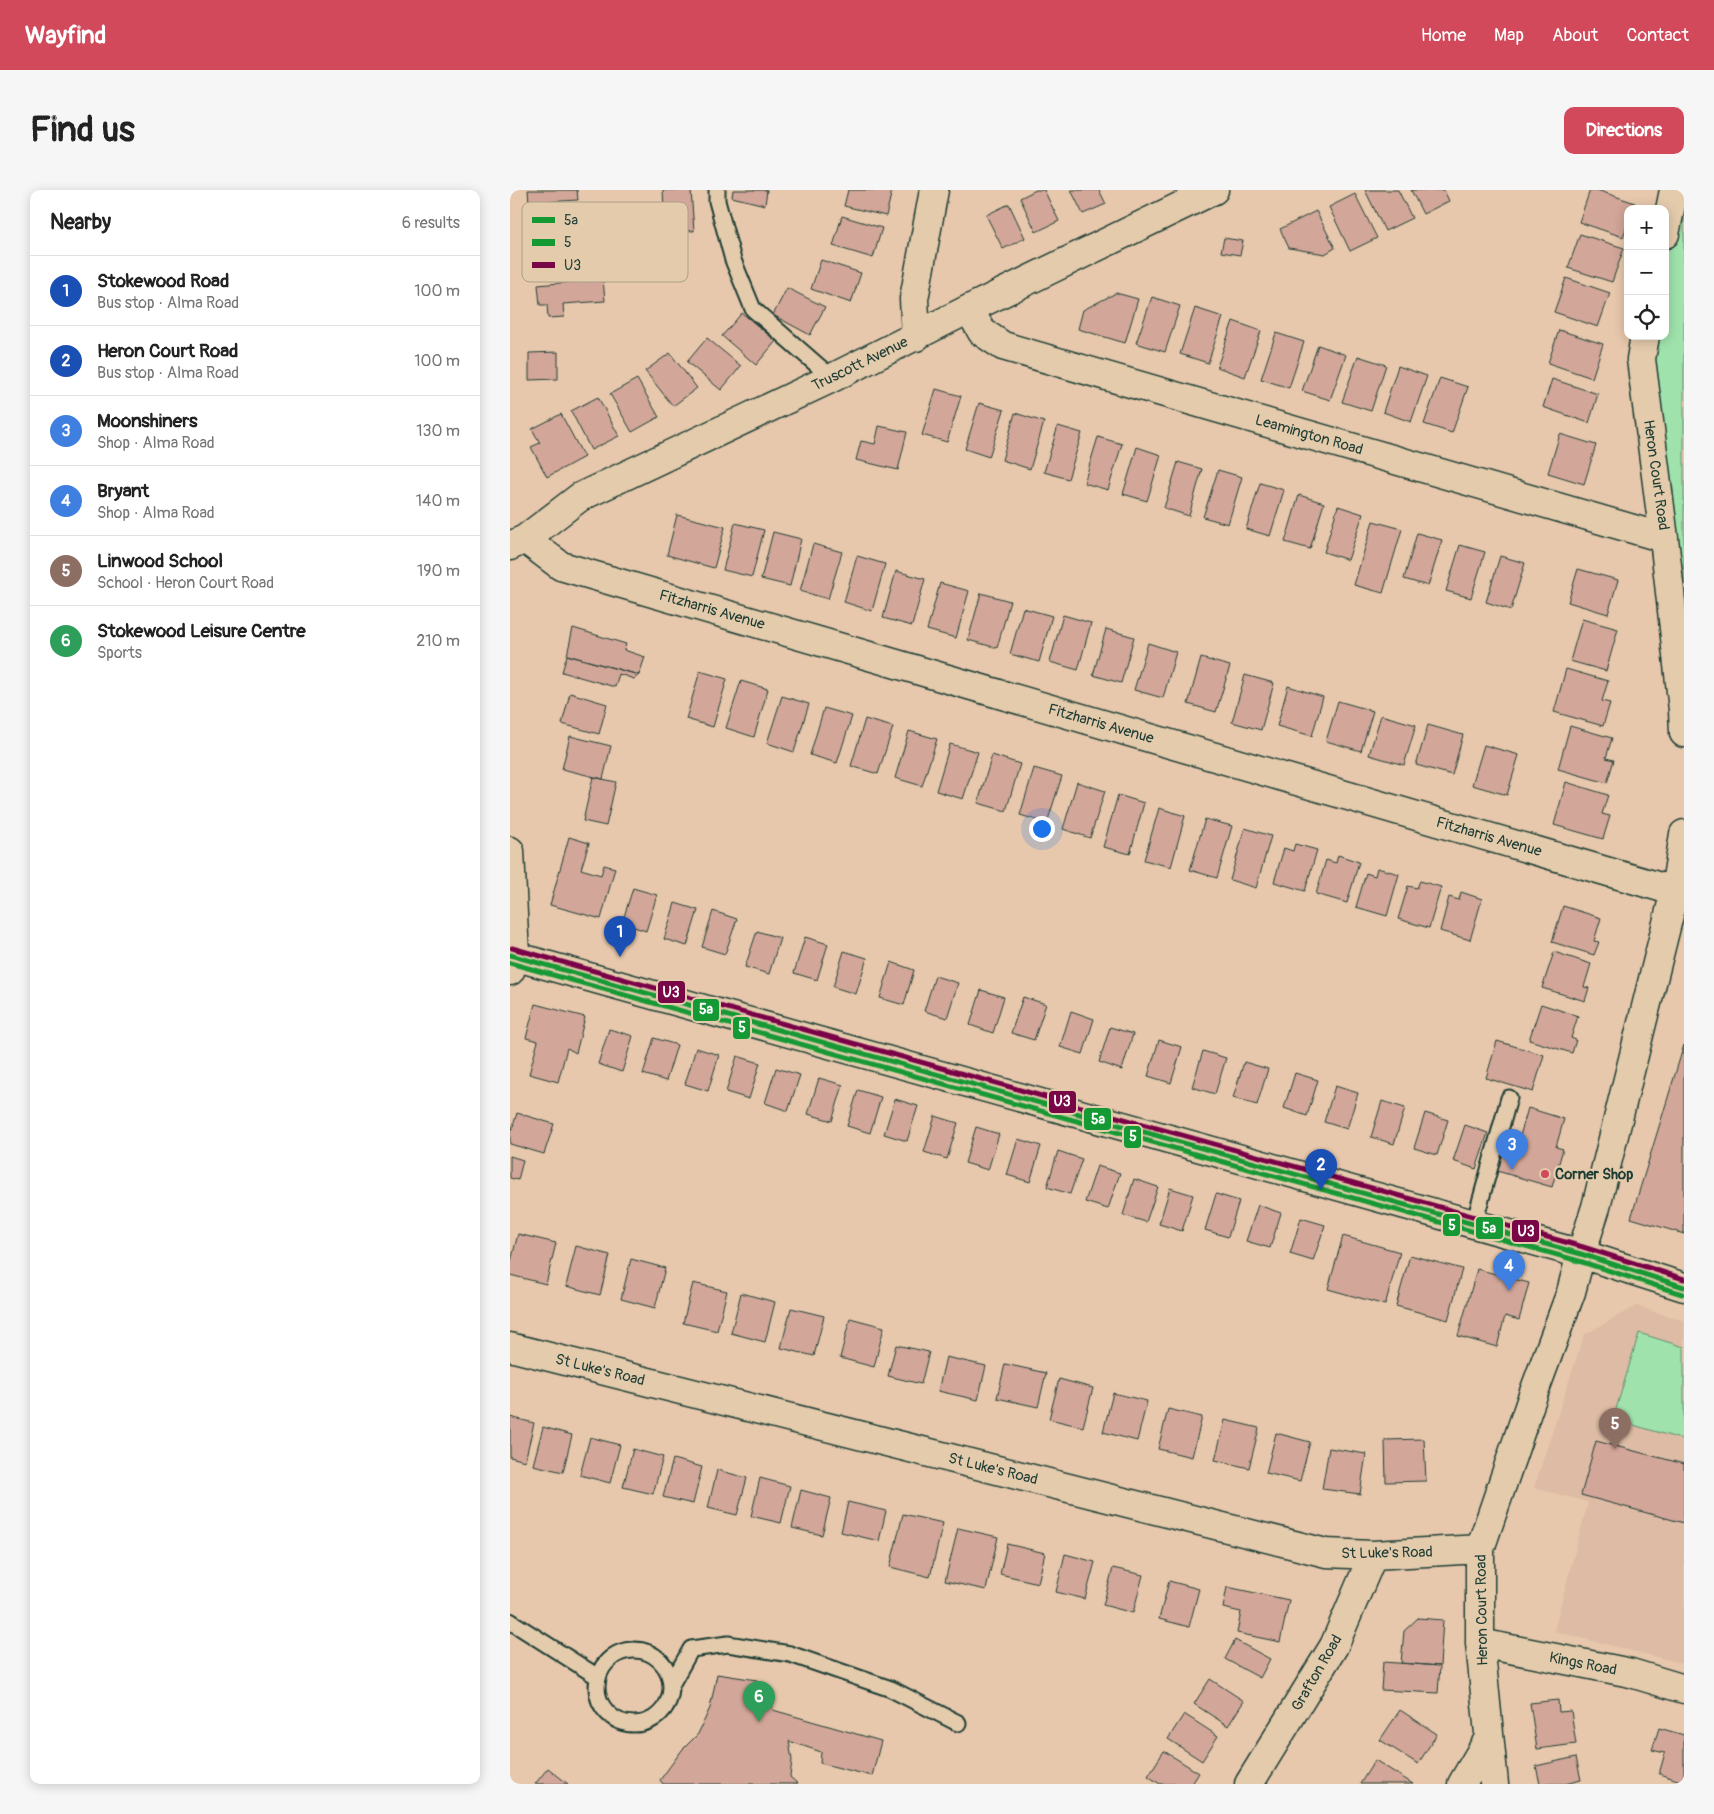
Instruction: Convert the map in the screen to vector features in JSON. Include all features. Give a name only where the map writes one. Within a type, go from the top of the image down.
[{"type":"street","points":[[916,337],[914,299],[934,190]]},
{"type":"street","name":"Truscott Avenue","points":[[517,542],[580,497],[832,378],[1214,190]]},
{"type":"street","points":[[1669,214],[1674,190]]},
{"type":"street","name":"Leamington Road","points":[[969,309],[982,332],[1003,346],[1664,538]]},
{"type":"street","name":"Heron Court Road","points":[[1644,340],[1641,359],[1664,538],[1684,733]]},
{"type":"street","name":"Fitzharris Avenue","points":[[517,542],[561,566],[1680,892]]},
{"type":"street","name":"Heron Court Road","points":[[1494,1784],[1480,1643],[1480,1549],[1534,1392],[1571,1292],[1596,1206],[1680,892],[1684,834]]},
{"type":"street","points":[[510,851],[512,961],[1474,1224],[1581,1254],[1684,1287]]},
{"type":"street","name":"St Luke's Road","points":[[510,1347],[1326,1553],[1373,1555],[1480,1549]]},
{"type":"street","name":"Grafton Road","points":[[1249,1784],[1334,1646],[1373,1555]]},
{"type":"street","name":"Kings Road","points":[[1480,1643],[1631,1673],[1684,1689]]},
{"type":"street","points":[[1462,1784],[1489,1738]]},
{"type":"lane","points":[[717,190],[733,260],[753,309],[832,378]]},
{"type":"lane","points":[[1474,1224],[1509,1098]]},
{"type":"lane","points":[[510,1621],[598,1677]]},
{"type":"lane","points":[[672,1683],[691,1649],[728,1644],[790,1654],[891,1689],[958,1723]]},
{"type":"lane","points":[[638,1650],[650,1653],[661,1660],[668,1671],[672,1683],[671,1695],[659,1715],[649,1721],[637,1724],[625,1723],[614,1719],[599,1700],[598,1677],[604,1665],[613,1656],[625,1651],[638,1650]]},
{"type":"shaded area","points":[[1636,1306],[1684,1321],[1684,1664],[1554,1631],[1588,1502],[1534,1488],[1584,1335]]},
{"type":"green space","points":[[1684,190],[1684,733],[1645,340],[1669,340],[1669,225]]},
{"type":"green space","points":[[1639,1333],[1684,1347],[1684,1440],[1613,1419]]},
{"type":"building","points":[[528,190],[577,190],[578,200],[529,202]]},
{"type":"building","points":[[663,190],[691,190],[694,231],[688,231],[688,202],[664,202]]},
{"type":"building","points":[[733,190],[767,190],[765,205],[732,197]]},
{"type":"building","points":[[848,190],[892,190],[886,216],[844,206]]},
{"type":"building","points":[[1036,190],[1044,190],[1059,221],[1036,232],[1020,198]]},
{"type":"building","points":[[1071,190],[1099,190],[1106,204],[1083,214]]},
{"type":"building","points":[[1365,190],[1398,190],[1412,218],[1385,231]]},
{"type":"building","points":[[1411,190],[1444,190],[1449,201],[1423,214]]},
{"type":"building","points":[[1590,190],[1597,190],[1635,203],[1634,205],[1624,205],[1623,237],[1579,222]]},
{"type":"building","points":[[1355,194],[1377,238],[1350,251],[1329,207]]},
{"type":"building","points":[[1009,204],[1025,238],[1003,249],[986,215]]},
{"type":"building","points":[[1316,211],[1335,248],[1325,254],[1289,248],[1280,229]]},
{"type":"building","points":[[842,216],[882,228],[873,258],[833,246]]},
{"type":"building","points":[[1580,234],[1624,248],[1612,282],[1568,268]]},
{"type":"building","points":[[1224,238],[1243,241],[1240,255],[1221,252]]},
{"type":"building","points":[[821,260],[861,273],[851,303],[811,289]]},
{"type":"building","points":[[1566,278],[1610,293],[1598,327],[1554,312]]},
{"type":"building","points":[[570,282],[603,282],[605,301],[563,304],[564,317],[548,318],[547,305],[540,305],[538,285]]},
{"type":"building","points":[[787,288],[825,307],[810,335],[773,315]]},
{"type":"building","points":[[1116,293],[1138,299],[1125,343],[1078,329],[1083,310]]},
{"type":"building","points":[[1152,297],[1180,306],[1165,352],[1136,343]]},
{"type":"building","points":[[1195,308],[1223,317],[1208,363],[1180,354]]},
{"type":"building","points":[[742,313],[776,341],[756,365],[722,336]]},
{"type":"building","points":[[1233,321],[1261,331],[1245,377],[1217,367]]},
{"type":"building","points":[[1559,330],[1603,344],[1592,378],[1548,363]]},
{"type":"building","points":[[1276,333],[1304,342],[1289,388],[1261,379]]},
{"type":"building","points":[[707,338],[741,366],[721,390],[687,362]]},
{"type":"building","points":[[1318,345],[1346,355],[1330,400],[1302,391]]},
{"type":"building","points":[[558,352],[558,379],[529,380],[529,353]]},
{"type":"building","points":[[670,353],[697,388],[673,406],[645,371]]},
{"type":"building","points":[[1358,356],[1386,365],[1371,411],[1342,402]]},
{"type":"building","points":[[1398,366],[1427,376],[1411,422],[1383,412]]},
{"type":"building","points":[[1440,378],[1468,387],[1452,433],[1424,424]]},
{"type":"building","points":[[637,379],[659,417],[632,432],[610,394]]},
{"type":"building","points":[[1552,379],[1598,394],[1589,423],[1543,407]]},
{"type":"building","points":[[936,389],[961,396],[947,442],[922,435]]},
{"type":"building","points":[[598,397],[619,436],[591,450],[571,411]]},
{"type":"building","points":[[979,403],[1004,410],[989,457],[965,449]]},
{"type":"building","points":[[1015,413],[1044,422],[1030,469],[1002,460]]},
{"type":"building","points":[[561,414],[584,457],[547,477],[531,447],[540,443],[532,429]]},
{"type":"building","points":[[879,426],[907,432],[898,470],[856,460],[861,441],[875,444]]},
{"type":"building","points":[[1058,426],[1082,433],[1068,479],[1044,472]]},
{"type":"building","points":[[1560,434],[1596,445],[1584,484],[1548,473]]},
{"type":"building","points":[[1098,437],[1122,444],[1108,490],[1084,483]]},
{"type":"building","points":[[1137,447],[1161,455],[1147,501],[1123,494]]},
{"type":"building","points":[[1178,462],[1202,469],[1189,516],[1164,508]]},
{"type":"building","points":[[1218,470],[1242,477],[1228,524],[1203,517]]},
{"type":"building","points":[[1260,483],[1284,490],[1270,536],[1246,529]]},
{"type":"building","points":[[1299,495],[1324,503],[1310,549],[1285,542]]},
{"type":"building","points":[[1338,506],[1363,514],[1348,560],[1324,552]]},
{"type":"building","points":[[677,515],[725,527],[714,568],[667,555]]},
{"type":"building","points":[[1373,521],[1402,529],[1383,593],[1354,585]]},
{"type":"building","points":[[735,523],[764,530],[752,577],[723,570]]},
{"type":"building","points":[[773,532],[801,539],[790,586],[761,579]]},
{"type":"building","points":[[1417,533],[1442,540],[1428,586],[1404,579]]},
{"type":"building","points":[[813,544],[842,552],[828,599],[800,591]]},
{"type":"building","points":[[1460,545],[1485,552],[1471,598],[1446,591]]},
{"type":"building","points":[[857,556],[885,564],[872,611],[844,602]]},
{"type":"building","points":[[1500,556],[1525,563],[1511,610],[1486,602]]},
{"type":"building","points":[[1578,569],[1618,580],[1608,614],[1568,602]]},
{"type":"building","points":[[896,571],[925,579],[912,626],[883,618]]},
{"type":"building","points":[[940,583],[969,591],[956,638],[927,630]]},
{"type":"building","points":[[981,593],[1010,601],[997,648],[968,640]]},
{"type":"building","points":[[1023,608],[1052,616],[1039,662],[1010,654]]},
{"type":"building","points":[[1063,615],[1091,623],[1078,670],[1050,662]]},
{"type":"building","points":[[1582,619],[1618,629],[1606,671],[1570,661]]},
{"type":"building","points":[[573,628],[626,644],[624,650],[645,657],[639,675],[567,655]]},
{"type":"building","points":[[1106,629],[1134,637],[1121,683],[1093,675]]},
{"type":"building","points":[[1148,643],[1176,652],[1163,698],[1134,690]]},
{"type":"building","points":[[567,655],[639,675],[634,679],[619,674],[615,687],[562,672]]},
{"type":"building","points":[[1201,658],[1230,666],[1216,712],[1188,704]]},
{"type":"building","points":[[1566,669],[1608,681],[1602,701],[1610,703],[1603,726],[1554,712]]},
{"type":"building","points":[[700,671],[727,679],[713,727],[686,719]]},
{"type":"building","points":[[1245,675],[1274,683],[1261,730],[1232,722]]},
{"type":"building","points":[[741,681],[768,689],[754,737],[726,728]]},
{"type":"building","points":[[1288,686],[1323,697],[1312,736],[1277,726]]},
{"type":"building","points":[[570,693],[607,704],[599,734],[562,724]]},
{"type":"building","points":[[782,696],[809,704],[794,752],[767,743]]},
{"type":"building","points":[[1338,701],[1373,711],[1361,751],[1326,741]]},
{"type":"building","points":[[824,708],[852,716],[837,763],[810,755]]},
{"type":"building","points":[[1381,715],[1416,725],[1404,765],[1369,755]]},
{"type":"building","points":[[865,719],[893,727],[878,774],[851,766]]},
{"type":"building","points":[[1428,725],[1463,735],[1452,775],[1416,765]]},
{"type":"building","points":[[1570,726],[1612,738],[1606,758],[1614,760],[1607,783],[1558,769]]},
{"type":"building","points":[[909,731],[937,739],[922,786],[895,778]]},
{"type":"building","points":[[570,736],[611,746],[603,779],[562,769]]},
{"type":"building","points":[[950,744],[978,752],[963,799],[936,791]]},
{"type":"building","points":[[1484,745],[1519,755],[1507,795],[1472,785]]},
{"type":"building","points":[[992,755],[1020,764],[1006,811],[978,803]]},
{"type":"building","points":[[1034,768],[1062,776],[1047,823],[1020,815]]},
{"type":"building","points":[[593,777],[616,782],[606,826],[583,821]]},
{"type":"building","points":[[1077,782],[1105,791],[1090,838],[1063,829]]},
{"type":"building","points":[[1566,782],[1608,795],[1602,814],[1610,816],[1603,839],[1554,825]]},
{"type":"building","points":[[1118,795],[1144,803],[1130,854],[1103,847]]},
{"type":"building","points":[[1159,808],[1185,816],[1171,867],[1144,860]]},
{"type":"building","points":[[1205,819],[1232,826],[1217,878],[1190,870]]},
{"type":"building","points":[[1245,828],[1271,836],[1256,888],[1230,880]]},
{"type":"building","points":[[569,837],[589,843],[581,869],[601,875],[604,865],[615,868],[601,919],[550,905]]},
{"type":"building","points":[[1295,844],[1317,850],[1305,891],[1274,882],[1284,848],[1293,851]]},
{"type":"building","points":[[1338,855],[1359,862],[1347,903],[1316,894],[1326,860],[1336,863]]},
{"type":"building","points":[[1377,868],[1399,874],[1387,916],[1356,907],[1366,873],[1375,876]]},
{"type":"building","points":[[1420,881],[1441,887],[1429,928],[1398,919],[1408,886],[1417,888]]},
{"type":"building","points":[[633,888],[657,895],[646,931],[622,923]]},
{"type":"building","points":[[1461,892],[1482,899],[1470,940],[1440,931],[1449,897],[1459,900]]},
{"type":"building","points":[[675,903],[698,910],[687,946],[664,939]]},
{"type":"building","points":[[1563,906],[1601,918],[1594,941],[1599,942],[1594,955],[1552,942]]},
{"type":"building","points":[[713,911],[737,919],[725,954],[702,947]]},
{"type":"building","points":[[757,931],[780,938],[769,974],[745,967]]},
{"type":"building","points":[[805,937],[828,944],[817,980],[794,973]]},
{"type":"building","points":[[844,951],[867,958],[856,994],[833,987]]},
{"type":"building","points":[[1554,952],[1591,964],[1584,987],[1589,988],[1585,1001],[1542,988]]},
{"type":"building","points":[[891,962],[914,970],[904,1005],[880,998]]},
{"type":"building","points":[[935,976],[958,983],[947,1018],[924,1011]]},
{"type":"building","points":[[981,990],[1004,997],[993,1033],[970,1025]]},
{"type":"building","points":[[1023,997],[1046,1004],[1034,1040],[1011,1033]]},
{"type":"building","points":[[535,1004],[585,1017],[576,1053],[567,1048],[558,1082],[529,1074],[538,1041],[526,1038]]},
{"type":"building","points":[[1541,1004],[1578,1016],[1571,1038],[1576,1040],[1572,1053],[1529,1040]]},
{"type":"building","points":[[1071,1011],[1094,1019],[1083,1054],[1060,1047]]},
{"type":"building","points":[[1110,1027],[1133,1034],[1122,1070],[1099,1062]]},
{"type":"building","points":[[609,1029],[633,1036],[622,1072],[598,1064]]},
{"type":"building","points":[[654,1038],[677,1045],[666,1081],[643,1074]]},
{"type":"building","points":[[1159,1040],[1182,1047],[1171,1083],[1148,1076]]},
{"type":"building","points":[[1497,1041],[1544,1055],[1533,1092],[1486,1078]]},
{"type":"building","points":[[1684,1045],[1684,1234],[1631,1218]]},
{"type":"building","points":[[696,1048],[719,1055],[708,1091],[685,1084]]},
{"type":"building","points":[[1203,1051],[1226,1058],[1215,1094],[1192,1087]]},
{"type":"building","points":[[737,1056],[760,1063],[749,1099],[726,1092]]},
{"type":"building","points":[[1244,1062],[1268,1069],[1257,1105],[1233,1098]]},
{"type":"building","points":[[776,1068],[800,1075],[788,1111],[765,1103]]},
{"type":"building","points":[[1295,1073],[1318,1080],[1307,1116],[1284,1108]]},
{"type":"building","points":[[819,1078],[843,1085],[832,1121],[808,1114]]},
{"type":"building","points":[[1335,1086],[1358,1093],[1347,1129],[1324,1122]]},
{"type":"building","points":[[858,1090],[881,1097],[870,1133],[847,1126]]},
{"type":"building","points":[[895,1099],[918,1106],[907,1141],[884,1134]]},
{"type":"building","points":[[1382,1101],[1405,1108],[1394,1144],[1371,1137]]},
{"type":"building","points":[[1528,1108],[1564,1119],[1556,1147],[1563,1149],[1552,1187],[1497,1171],[1508,1133],[1520,1136]]},
{"type":"building","points":[[517,1113],[554,1124],[544,1154],[510,1144],[510,1128],[512,1129]]},
{"type":"building","points":[[1425,1113],[1448,1120],[1437,1155],[1414,1148]]},
{"type":"building","points":[[935,1116],[958,1123],[947,1159],[924,1152]]},
{"type":"building","points":[[1465,1125],[1488,1133],[1476,1169],[1453,1161]]},
{"type":"building","points":[[976,1127],[999,1134],[988,1170],[965,1163]]},
{"type":"building","points":[[1018,1139],[1041,1146],[1030,1182],[1007,1175]]},
{"type":"building","points":[[1058,1151],[1082,1159],[1070,1194],[1047,1187]]},
{"type":"building","points":[[510,1156],[523,1160],[518,1180],[510,1178]]},
{"type":"building","points":[[1097,1166],[1120,1173],[1108,1209],[1085,1202]]},
{"type":"building","points":[[1134,1179],[1158,1187],[1146,1222],[1123,1215]]},
{"type":"building","points":[[1170,1188],[1193,1195],[1182,1231],[1159,1224]]},
{"type":"building","points":[[1216,1194],[1239,1201],[1228,1237],[1205,1230]]},
{"type":"building","points":[[1258,1205],[1281,1213],[1270,1248],[1246,1241]]},
{"type":"building","points":[[1301,1218],[1325,1225],[1313,1261],[1290,1254]]},
{"type":"building","points":[[518,1234],[556,1243],[546,1284],[510,1275],[510,1265]]},
{"type":"building","points":[[1343,1236],[1400,1252],[1385,1305],[1328,1289]]},
{"type":"building","points":[[576,1246],[610,1255],[600,1295],[566,1286]]},
{"type":"building","points":[[1410,1255],[1462,1269],[1448,1320],[1396,1306]]},
{"type":"building","points":[[631,1259],[665,1268],[655,1308],[621,1299]]},
{"type":"building","points":[[1477,1269],[1529,1283],[1519,1320],[1505,1316],[1497,1347],[1458,1336]]},
{"type":"building","points":[[693,1283],[727,1291],[717,1331],[683,1323]]},
{"type":"building","points":[[741,1293],[775,1302],[765,1342],[731,1333]]},
{"type":"building","points":[[791,1308],[824,1316],[814,1356],[781,1348]]},
{"type":"building","points":[[850,1318],[884,1327],[874,1367],[840,1358]]},
{"type":"building","points":[[896,1345],[929,1352],[921,1384],[888,1376]]},
{"type":"building","points":[[946,1357],[986,1366],[978,1400],[938,1391]]},
{"type":"building","points":[[1005,1364],[1046,1373],[1038,1407],[997,1398]]},
{"type":"building","points":[[1059,1379],[1093,1388],[1083,1427],[1049,1419]]},
{"type":"building","points":[[1113,1393],[1147,1401],[1137,1441],[1103,1432]]},
{"type":"building","points":[[1168,1409],[1202,1417],[1192,1457],[1158,1449]]},
{"type":"building","points":[[510,1417],[534,1423],[525,1461],[510,1457]]},
{"type":"building","points":[[1225,1420],[1259,1428],[1249,1468],[1215,1460]]},
{"type":"building","points":[[543,1427],[572,1435],[563,1472],[533,1465]]},
{"type":"building","points":[[1276,1433],[1310,1442],[1300,1481],[1266,1473]]},
{"type":"building","points":[[590,1437],[620,1445],[610,1483],[580,1475]]},
{"type":"building","points":[[1424,1439],[1426,1481],[1386,1482],[1385,1440]]},
{"type":"building","points":[[1596,1441],[1684,1464],[1684,1523],[1581,1495]]},
{"type":"building","points":[[1329,1448],[1366,1454],[1360,1494],[1322,1489]]},
{"type":"building","points":[[633,1449],[663,1457],[653,1494],[623,1487]]},
{"type":"building","points":[[673,1459],[702,1467],[693,1504],[663,1497]]},
{"type":"building","points":[[717,1470],[747,1478],[737,1515],[708,1508]]},
{"type":"building","points":[[760,1478],[790,1486],[781,1523],[751,1516]]},
{"type":"building","points":[[801,1490],[831,1498],[822,1535],[792,1528]]},
{"type":"building","points":[[848,1502],[886,1511],[879,1541],[841,1532]]},
{"type":"building","points":[[903,1514],[943,1523],[930,1577],[890,1567]]},
{"type":"building","points":[[958,1528],[998,1537],[986,1590],[945,1581]]},
{"type":"building","points":[[1007,1544],[1045,1553],[1038,1583],[1000,1574]]},
{"type":"building","points":[[1065,1554],[1095,1562],[1085,1599],[1056,1592]]},
{"type":"building","points":[[1113,1568],[1143,1575],[1133,1613],[1103,1605]]},
{"type":"building","points":[[1169,1581],[1199,1589],[1189,1627],[1159,1619]]},
{"type":"building","points":[[1227,1587],[1289,1600],[1280,1642],[1237,1633],[1241,1612],[1223,1608]]},
{"type":"building","points":[[1418,1618],[1443,1620],[1440,1666],[1401,1663],[1404,1631]]},
{"type":"building","points":[[1235,1640],[1270,1659],[1260,1678],[1225,1659]]},
{"type":"building","points":[[1383,1662],[1440,1666],[1438,1693],[1381,1690]]},
{"type":"building","points":[[717,1674],[757,1680],[754,1698],[772,1703],[773,1710],[881,1741],[872,1776],[820,1763],[821,1752],[789,1741],[792,1760],[790,1777],[798,1784],[663,1784],[660,1780],[682,1750],[698,1734],[710,1708]]},
{"type":"building","points":[[1210,1679],[1244,1701],[1228,1726],[1194,1704]]},
{"type":"building","points":[[1558,1700],[1559,1712],[1571,1711],[1576,1744],[1537,1749],[1530,1703]]},
{"type":"building","points":[[1400,1710],[1437,1734],[1418,1764],[1380,1740]]},
{"type":"building","points":[[1184,1714],[1218,1736],[1202,1761],[1168,1739]]},
{"type":"building","points":[[1659,1728],[1684,1735],[1684,1782],[1659,1774],[1665,1753],[1652,1750]]},
{"type":"building","points":[[1164,1751],[1199,1773],[1192,1784],[1160,1784],[1148,1776]]},
{"type":"building","points":[[1576,1757],[1581,1780],[1565,1784],[1540,1784],[1536,1766]]},
{"type":"building","points":[[1375,1760],[1413,1784],[1360,1784]]},
{"type":"building","points":[[548,1768],[568,1784],[535,1784]]},
{"type":"transit line","name":"U3","points":[[512,948],[1583,1247],[1684,1279]]},
{"type":"transit line","name":"5a","points":[[510,955],[1581,1254],[1684,1287]]},
{"type":"transit line","name":"5","points":[[510,963],[1579,1261],[1682,1294]]},
{"type":"place","name":"Stokewood Road","points":[[620,957]]},
{"type":"place","name":"Moonshiners","points":[[1512,1170]]},
{"type":"place","name":"Corner Shop","points":[[1545,1174]]},
{"type":"place","name":"Heron Court Road","points":[[1321,1190]]},
{"type":"place","name":"Bryant","points":[[1509,1291]]},
{"type":"place","name":"Linwood School","points":[[1615,1449]]},
{"type":"place","name":"Stokewood Leisure Centre","points":[[759,1722]]}]
